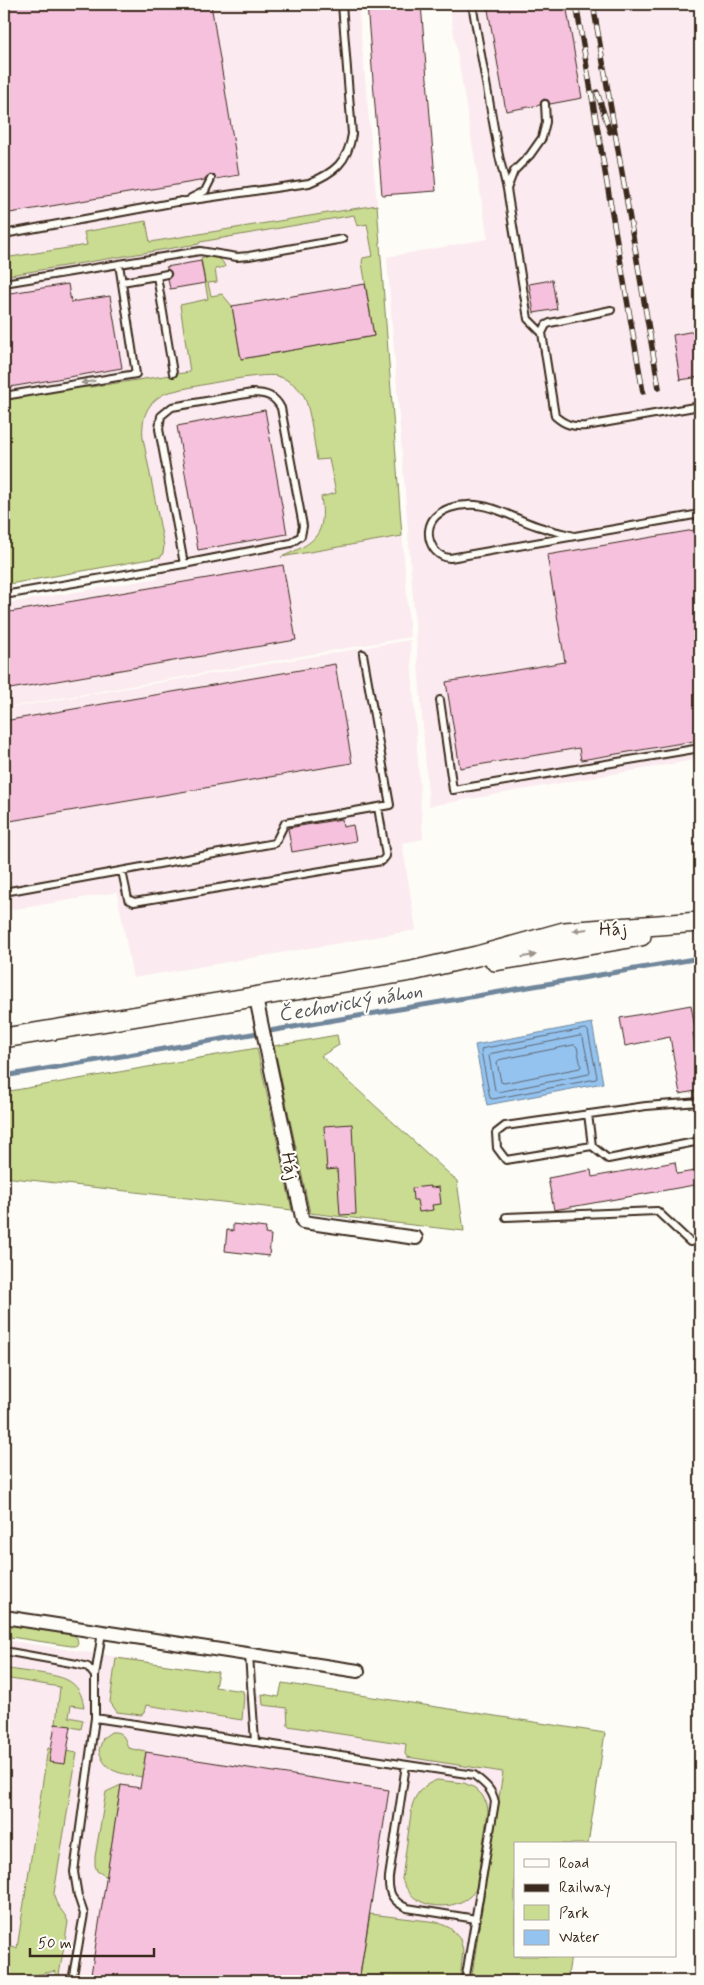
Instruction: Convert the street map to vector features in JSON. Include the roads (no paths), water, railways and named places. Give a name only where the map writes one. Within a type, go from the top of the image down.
[{"type":"main road","name":"Háj","points":[[4,1038],[412,971],[446,969],[567,950],[700,924]]},
{"type":"street","name":"Háj","points":[[256,998],[303,1222],[416,1238]]},
{"type":"street","points":[[4,1617],[358,1671]]},
{"type":"lane","points":[[4,234],[180,202],[309,183],[323,177],[337,167],[345,158],[350,147],[352,134],[342,4]]},
{"type":"lane","points":[[472,4],[499,156],[507,189],[528,319],[542,333]]},
{"type":"lane","points":[[507,189],[514,171],[530,155],[542,138],[546,122],[545,104]]},
{"type":"lane","points":[[180,202],[205,191],[211,179]]},
{"type":"lane","points":[[4,284],[200,251],[249,256],[343,238]]},
{"type":"lane","points":[[4,396],[136,374],[119,264]]},
{"type":"lane","points":[[122,282],[167,274]]},
{"type":"lane","points":[[157,276],[173,373]]},
{"type":"lane","points":[[611,310],[546,325],[542,333],[555,416],[562,422],[574,427],[700,406]]},
{"type":"lane","points":[[4,595],[184,564],[291,543],[302,536],[303,526],[282,413],[277,401],[270,396],[252,393],[175,406],[161,416],[159,429],[184,564]]},
{"type":"lane","points":[[574,536],[537,526],[495,510],[472,505],[456,506],[443,511],[433,519],[429,532],[430,543],[435,552],[443,557],[450,558],[700,514]]},
{"type":"lane","points":[[4,892],[274,843],[285,822],[390,805],[363,654]]},
{"type":"lane","points":[[440,700],[453,790],[700,748]]},
{"type":"lane","points":[[122,871],[128,899],[134,902],[382,861],[386,856],[378,807]]},
{"type":"lane","points":[[592,1146],[506,1160],[496,1148],[496,1133],[505,1126],[646,1106],[700,1102]]},
{"type":"lane","points":[[588,1114],[592,1146],[608,1159],[700,1141]]},
{"type":"lane","points":[[506,1217],[658,1211],[690,1242],[700,1241]]},
{"type":"lane","points":[[72,1981],[84,1914],[78,1896],[74,1872],[95,1718],[95,1676],[102,1632]]},
{"type":"lane","points":[[4,1651],[77,1664],[88,1668],[95,1676]]},
{"type":"lane","points":[[249,1655],[255,1742]]},
{"type":"lane","points":[[95,1718],[474,1775],[485,1784],[493,1795],[495,1802],[465,1981]]},
{"type":"lane","points":[[406,1765],[389,1877],[391,1896],[397,1904],[407,1908],[476,1919]]},
{"type":"water","points":[[592,1023],[603,1083],[487,1105],[475,1045]]},
{"type":"waterway","name":"Čechovický náhon","points":[[4,1076],[700,958]]},
{"type":"railway","points":[[576,4],[643,392]]},
{"type":"railway","points":[[593,4],[659,388]]},
{"type":"railway","points":[[597,92],[610,132]]}]
